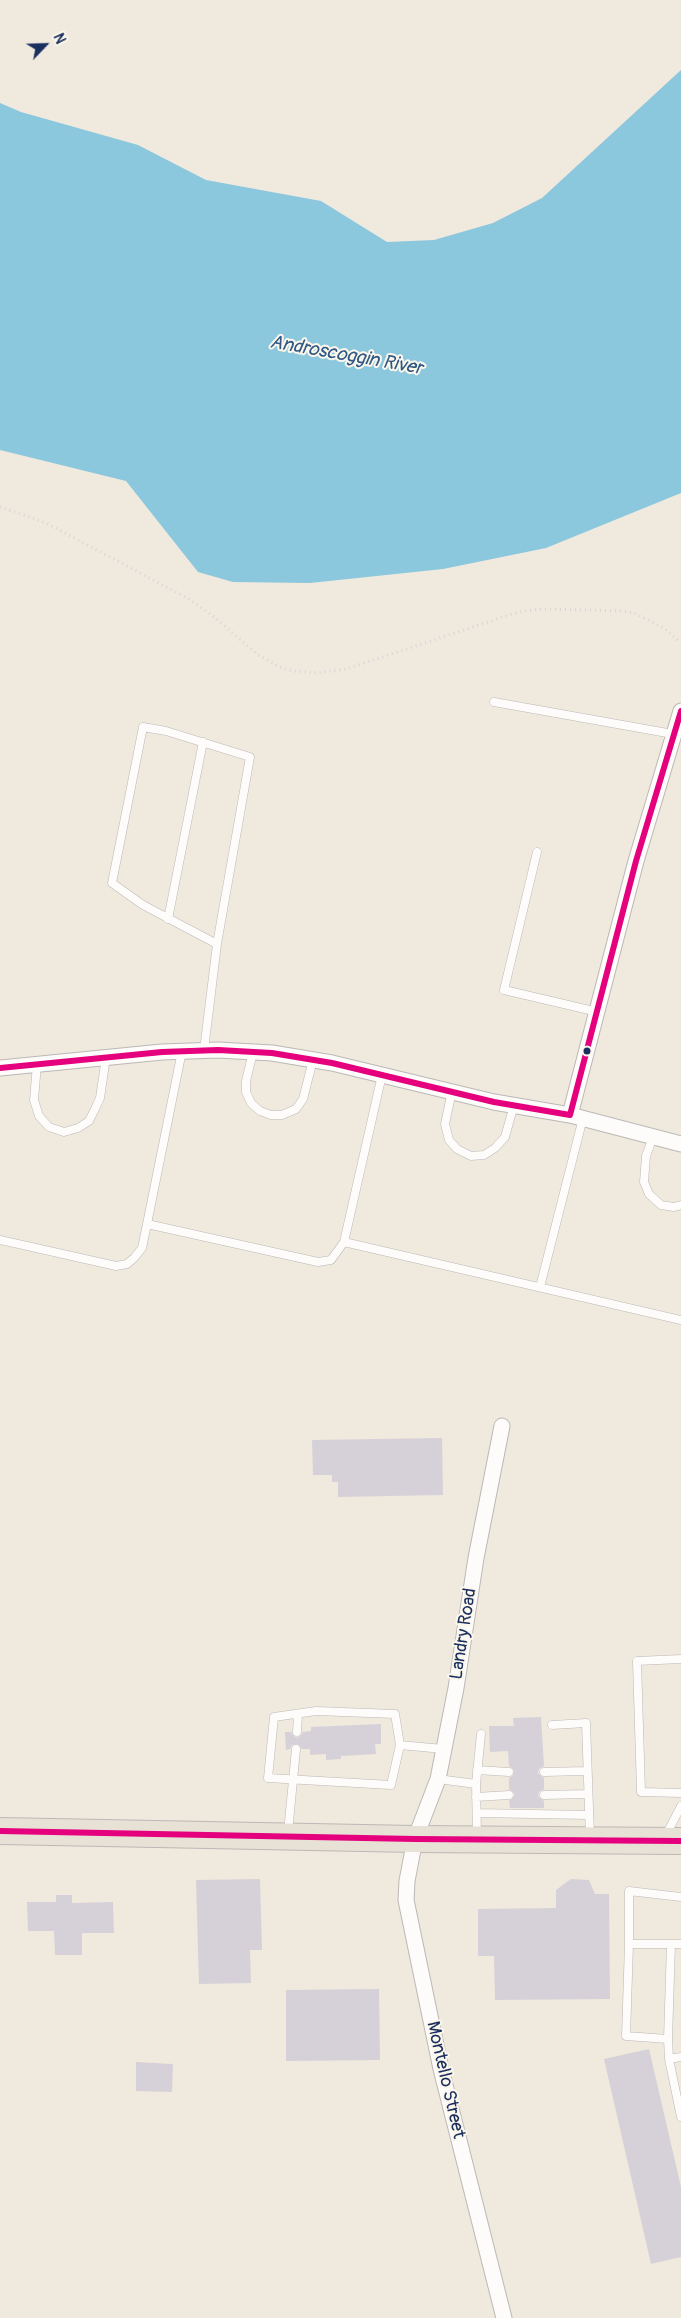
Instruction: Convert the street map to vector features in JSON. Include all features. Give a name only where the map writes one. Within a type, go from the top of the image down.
[{"type":"highway","points":[[0,1831],[477,1840],[672,1841]]},
{"type":"street","points":[[576,1117],[598,1012],[636,861],[681,711]]},
{"type":"street","points":[[0,1068],[182,1051],[253,1052],[313,1060],[576,1117],[681,1144]]},
{"type":"street","name":"Landry Road","points":[[415,1839],[438,1779],[456,1688],[476,1558],[502,1426]]},
{"type":"street","name":"Montello Street","points":[[415,1839],[407,1881],[406,1900],[410,1926],[441,2069],[504,2318]]},
{"type":"lane","points":[[494,702],[673,734]]},
{"type":"lane","points":[[204,1050],[217,944],[250,757],[203,742],[144,727],[112,883],[142,905],[217,944]]},
{"type":"lane","points":[[168,919],[203,742]]},
{"type":"lane","points":[[537,852],[504,990],[598,1012]]},
{"type":"lane","points":[[0,1240],[116,1266],[128,1264],[134,1258],[142,1248],[182,1051]]},
{"type":"lane","points":[[253,1052],[246,1081],[246,1092],[252,1103],[260,1111],[271,1115],[282,1115],[296,1109],[303,1099],[313,1060]]},
{"type":"lane","points":[[37,1064],[34,1100],[39,1116],[49,1127],[64,1132],[78,1128],[89,1121],[100,1098],[106,1057]]},
{"type":"lane","points":[[147,1224],[318,1262],[331,1260],[344,1242],[382,1075]]},
{"type":"lane","points":[[452,1091],[445,1124],[449,1140],[457,1149],[471,1156],[484,1155],[495,1148],[505,1137],[514,1105]]},
{"type":"lane","points":[[540,1287],[576,1117]]},
{"type":"lane","points":[[652,1137],[645,1163],[644,1182],[649,1194],[661,1205],[674,1207],[681,1205]]},
{"type":"lane","points":[[344,1242],[681,1320]]},
{"type":"lane","points":[[681,1659],[638,1661],[641,1792],[681,1793]]},
{"type":"lane","points":[[316,1711],[395,1714],[400,1745],[392,1785],[268,1778],[274,1717],[298,1714],[316,1711]]},
{"type":"lane","points":[[297,1732],[298,1714]]},
{"type":"lane","points":[[552,1725],[586,1723],[586,1771],[590,1840]]},
{"type":"lane","points":[[477,1840],[476,1784],[481,1734]]},
{"type":"lane","points":[[400,1745],[444,1750]]},
{"type":"lane","points":[[287,1836],[296,1749]]},
{"type":"lane","points":[[477,1770],[509,1772]]},
{"type":"lane","points":[[544,1772],[586,1771]]},
{"type":"lane","points":[[438,1779],[476,1784]]},
{"type":"lane","points":[[544,1795],[588,1794]]},
{"type":"lane","points":[[476,1797],[509,1795]]},
{"type":"lane","points":[[672,1841],[681,1806]]},
{"type":"lane","points":[[477,1813],[589,1814]]},
{"type":"lane","points":[[668,2039],[626,2036],[629,1891],[681,1897]]},
{"type":"lane","points":[[629,1944],[681,1944]]},
{"type":"lane","points":[[671,1944],[669,2059],[681,2117]]},
{"type":"lane","points":[[669,2059],[681,2057]]},
{"type":"path","points":[[0,507],[46,523],[187,598],[212,615],[258,655],[292,671],[317,673],[346,669],[514,614],[539,609],[624,611],[634,613],[664,628],[681,643]]},
{"type":"water","name":"Androscoggin River","points":[[681,70],[681,493],[546,548],[443,569],[310,583],[233,582],[198,572],[126,481],[0,450],[0,103],[21,112],[138,145],[206,180],[321,201],[387,242],[434,240],[493,223],[542,198]]},
{"type":"building","points":[[442,1438],[443,1495],[338,1497],[338,1482],[332,1482],[332,1475],[313,1475],[312,1440]]},
{"type":"building","points":[[541,1717],[544,1766],[539,1769],[538,1773],[544,1778],[544,1789],[539,1792],[538,1796],[544,1801],[544,1808],[510,1808],[509,1801],[515,1795],[509,1789],[509,1778],[513,1775],[514,1770],[509,1766],[508,1751],[490,1752],[489,1726],[514,1726],[513,1718]]},
{"type":"building","points":[[381,1724],[381,1744],[375,1744],[376,1754],[341,1756],[341,1759],[326,1760],[326,1754],[310,1755],[310,1749],[302,1749],[297,1744],[292,1745],[290,1749],[286,1750],[285,1732],[291,1732],[297,1738],[303,1732],[311,1731],[311,1727]]},
{"type":"building","points":[[260,1879],[262,1950],[250,1950],[251,1983],[199,1984],[196,1880]]},
{"type":"building","points":[[571,1879],[589,1880],[595,1894],[609,1894],[610,1999],[495,2000],[494,1956],[478,1956],[478,1909],[556,1908],[556,1890]]},
{"type":"building","points":[[56,1895],[72,1895],[72,1903],[113,1902],[114,1933],[82,1933],[82,1955],[55,1955],[54,1931],[28,1931],[27,1902],[56,1902]]},
{"type":"building","points":[[379,1989],[380,2060],[286,2061],[286,1990]]},
{"type":"building","points":[[649,2049],[681,2187],[681,2257],[651,2264],[604,2059]]},
{"type":"building","points":[[136,2062],[173,2064],[172,2092],[136,2091]]},
{"type":"transit line","points":[[570,1115],[636,861],[681,711]]},
{"type":"transit line","points":[[0,1068],[162,1052],[218,1050],[272,1053],[332,1063],[494,1102],[570,1115]]},
{"type":"transit line","points":[[0,1831],[415,1839],[681,1841]]}]
